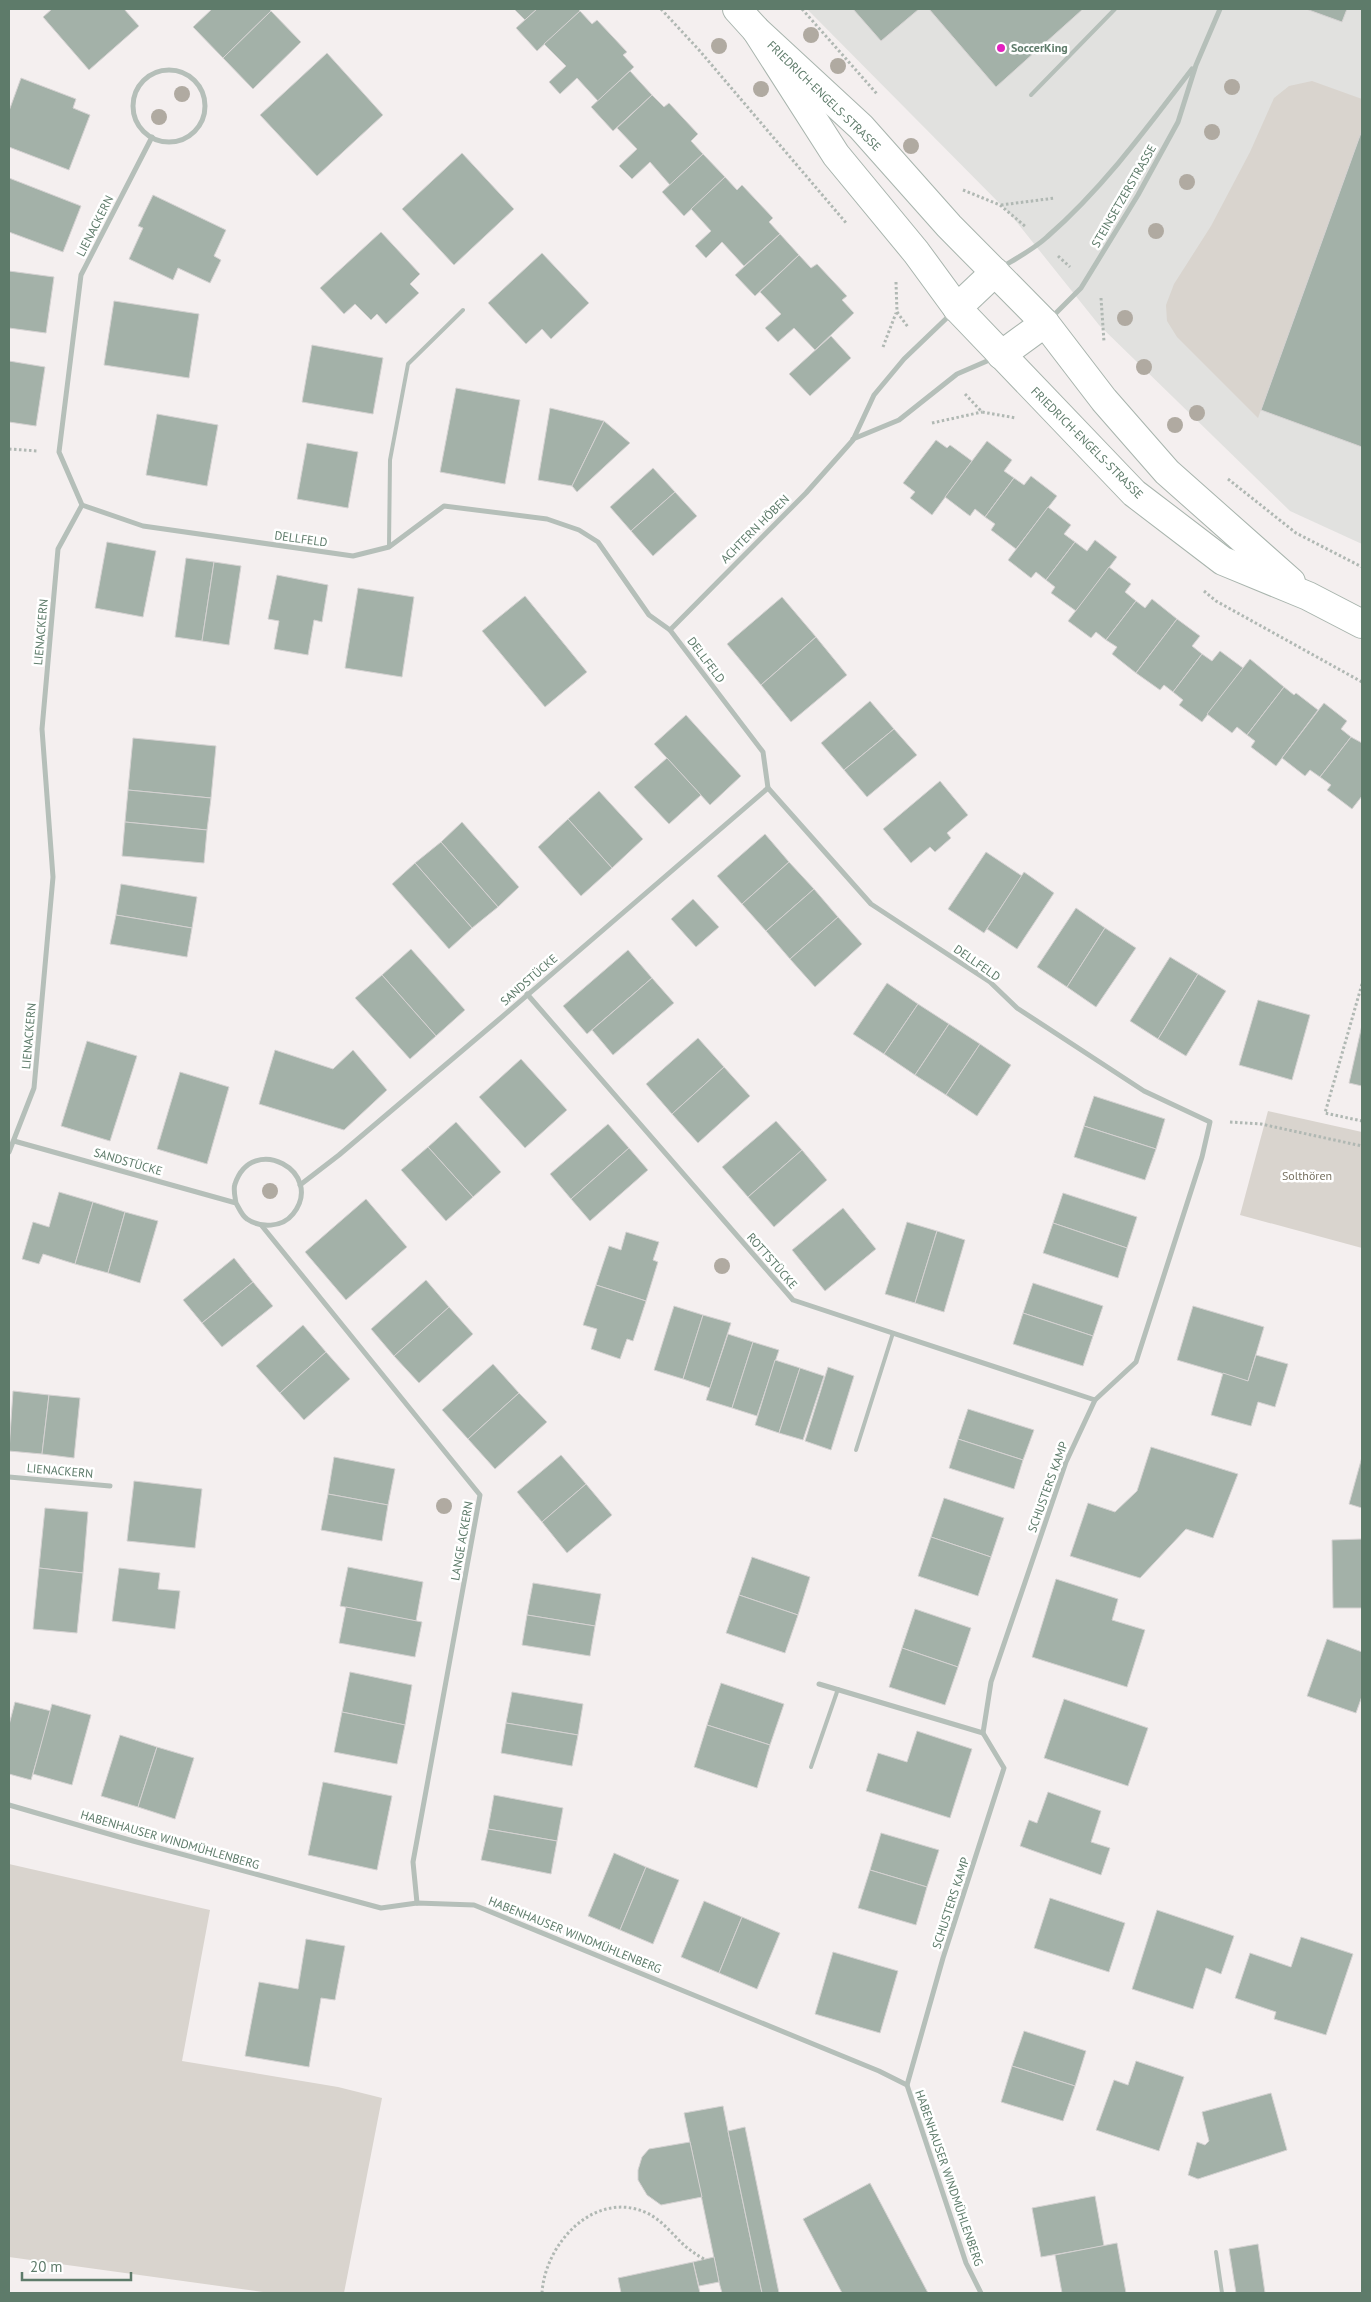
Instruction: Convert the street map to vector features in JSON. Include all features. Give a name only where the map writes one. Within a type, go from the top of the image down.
[{"type":"street","name":"FRIEDRICH-ENGELS-STRASSE","points":[[737,9],[756,30],[861,127],[949,226],[1045,323],[1104,400],[1167,472],[1308,596]]},
{"type":"street","name":"STEINSETZERSTRASSE","points":[[1045,323],[1081,288],[1138,195],[1178,122],[1196,65],[1220,9]]},
{"type":"street","name":"FRIEDRICH-ENGELS-STRASSE","points":[[756,30],[836,155],[916,252],[957,308],[1134,493],[1223,561],[1308,596],[1362,624]]},
{"type":"street","name":"STEINSETZERSTRASSE","points":[[995,272],[1046,238],[1090,194],[1129,153],[1196,65]]},
{"type":"street","points":[[163,70],[176,70],[187,74],[197,82],[204,93],[206,105],[204,118],[197,129],[188,137],[176,141],[163,141],[152,137],[142,129],[136,118],[133,106],[135,93],[142,82],[151,74],[163,70]]},
{"type":"street","name":"LIENACKERN","points":[[9,1152],[34,1088],[54,877],[42,729],[58,549],[82,505],[60,452],[80,275],[152,137]]},
{"type":"street","points":[[957,308],[995,272]]},
{"type":"street","name":"ACHTERN HÖBEN","points":[[670,630],[806,492],[853,440],[874,395],[904,359],[957,308]]},
{"type":"street","points":[[1001,355],[1045,323]]},
{"type":"street","name":"ACHTERN HÖBEN","points":[[853,440],[899,420],[957,374],[1001,355]]},
{"type":"street","name":"DELLFELD","points":[[82,505],[144,526],[353,556],[389,546],[444,506],[514,514],[566,524],[598,542],[650,615],[670,630],[762,752],[768,788],[871,904],[990,982],[1017,1008],[1136,1086],[1210,1122]]},
{"type":"street","name":"SANDSTÜCKE","points":[[300,1184],[347,1149],[768,788]]},
{"type":"street","name":"ROTTSTÜCKE","points":[[527,994],[793,1300],[1095,1400]]},
{"type":"street","name":"SCHUSTERS KAMP","points":[[907,2085],[943,1958],[1004,1768],[983,1733],[992,1682],[1066,1462],[1095,1400],[1136,1362],[1202,1157],[1210,1122]]},
{"type":"street","name":"SANDSTÜCKE","points":[[14,1141],[236,1203]]},
{"type":"street","points":[[259,1160],[276,1160],[292,1169],[300,1184],[300,1201],[292,1216],[278,1224],[262,1226],[246,1218],[236,1203],[234,1185],[243,1169],[259,1160]]},
{"type":"street","name":"LANGE ACKERN","points":[[262,1226],[480,1496],[413,1862],[417,1903]]},
{"type":"street","name":"LIENACKERN","points":[[9,1477],[110,1486]]},
{"type":"street","points":[[819,1684],[983,1733]]},
{"type":"street","name":"HABENHAUSER WINDMÜHLENBERG","points":[[9,1805],[133,1841],[380,1908],[417,1903],[474,1905],[866,2065],[907,2085],[966,2263],[981,2293]]},
{"type":"lane","points":[[1031,95],[1115,9]]},
{"type":"lane","points":[[389,546],[390,460],[408,364],[463,310]]},
{"type":"lane","points":[[856,1450],[893,1333]]},
{"type":"lane","points":[[812,1767],[838,1689]]},
{"type":"lane","points":[[1216,2252],[1222,2293]]},
{"type":"path","points":[[1000,205],[1090,194]]},
{"type":"path","points":[[899,420],[929,424],[982,412]]},
{"type":"path","points":[[9,449],[60,452]]},
{"type":"path","points":[[1362,984],[1324,1112],[1362,1121]]},
{"type":"path","points":[[1210,1122],[1262,1124],[1362,1146]]},
{"type":"path","points":[[542,2293],[546,2272],[564,2240],[582,2220],[609,2207],[619,2205],[636,2208],[656,2217],[686,2247],[704,2259]]},
{"type":"shaded area","points":[[807,9],[1362,9],[1362,544],[1290,511],[1099,325],[1011,215]]},
{"type":"green space","points":[[1312,81],[1362,99],[1362,130],[1258,418],[1177,337],[1167,321],[1166,305],[1174,284],[1211,226],[1250,152],[1274,98],[1289,86]]},
{"type":"green space","name":"Solthören","points":[[1268,1111],[1362,1132],[1362,1248],[1240,1215]]},
{"type":"green space","points":[[9,1864],[210,1910],[182,2061],[338,2087],[382,2098],[344,2293],[270,2293],[9,2257]]},
{"type":"building","points":[[52,9],[124,9],[139,26],[89,70],[43,17]]},
{"type":"building","points":[[212,9],[269,9],[271,11],[223,58],[193,27]]},
{"type":"building","points":[[514,9],[537,9],[525,20]]},
{"type":"building","points":[[537,9],[578,9],[580,11],[537,51],[516,28]]},
{"type":"building","points":[[853,9],[919,9],[881,41]]},
{"type":"building","name":"SoccerKing","points":[[929,9],[1083,9],[996,87]]},
{"type":"building","points":[[1306,9],[1347,9],[1342,22]]},
{"type":"building","points":[[271,11],[301,42],[253,89],[223,58]]},
{"type":"building","points":[[580,11],[592,24],[597,20],[627,52],[623,55],[634,67],[598,101],[577,78],[560,94],[549,82],[566,66],[544,44]]},
{"type":"building","points":[[327,53],[383,115],[317,176],[260,115]]},
{"type":"building","points":[[630,71],[652,95],[613,131],[591,107]]},
{"type":"building","points":[[21,78],[76,99],[73,108],[90,115],[69,170],[9,147],[9,111]]},
{"type":"building","points":[[652,95],[664,107],[669,103],[698,134],[691,141],[703,154],[670,185],[650,162],[632,179],[619,166],[637,149],[617,128]]},
{"type":"building","points":[[1362,130],[1362,447],[1261,410]]},
{"type":"building","points":[[462,153],[514,209],[454,265],[402,209]]},
{"type":"building","points":[[703,154],[725,177],[684,216],[662,192]]},
{"type":"building","points":[[725,177],[737,190],[742,185],[773,218],[769,222],[780,234],[744,266],[722,242],[706,258],[695,246],[711,231],[691,209]]},
{"type":"building","points":[[9,178],[81,206],[63,252],[9,232]]},
{"type":"building","points":[[153,195],[226,230],[214,256],[221,260],[210,283],[178,268],[173,280],[129,259],[143,228],[138,226]]},
{"type":"building","points":[[381,232],[420,274],[410,284],[419,293],[386,324],[377,314],[371,320],[355,304],[344,314],[320,288]]},
{"type":"building","points":[[780,234],[799,255],[755,296],[735,275]]},
{"type":"building","points":[[542,253],[589,303],[551,339],[542,329],[526,344],[488,303]]},
{"type":"building","points":[[799,255],[811,268],[817,264],[847,296],[842,300],[854,313],[815,350],[794,328],[778,342],[765,328],[781,314],[760,292]]},
{"type":"building","points":[[9,271],[54,277],[46,333],[9,328]]},
{"type":"building","points":[[114,301],[199,314],[189,378],[104,365]]},
{"type":"building","points":[[831,336],[851,358],[810,396],[789,374]]},
{"type":"building","points":[[312,345],[383,358],[373,414],[302,402]]},
{"type":"building","points":[[9,361],[45,367],[36,426],[9,422]]},
{"type":"building","points":[[456,388],[520,400],[505,484],[440,472]]},
{"type":"building","points":[[550,408],[604,421],[572,486],[538,480]]},
{"type":"building","points":[[157,414],[218,425],[207,486],[146,475]]},
{"type":"building","points":[[604,421],[630,443],[577,492],[572,486]]},
{"type":"building","points":[[936,440],[947,448],[950,445],[972,461],[932,515],[910,498],[915,492],[903,483]]},
{"type":"building","points":[[987,441],[1012,460],[1004,471],[1014,478],[985,517],[975,509],[970,516],[945,497]]},
{"type":"building","points":[[307,443],[358,452],[348,508],[297,499]]},
{"type":"building","points":[[653,468],[675,492],[631,531],[610,507]]},
{"type":"building","points":[[1031,476],[1057,496],[1016,549],[991,530],[995,524],[985,517],[1014,478],[1024,485]]},
{"type":"building","points":[[675,492],[697,516],[653,556],[631,531]]},
{"type":"building","points":[[1048,507],[1071,525],[1064,534],[1075,542],[1046,580],[1036,572],[1031,578],[1008,560]]},
{"type":"building","points":[[1095,540],[1117,557],[1076,611],[1051,593],[1055,587],[1046,580],[1075,542],[1087,551]]},
{"type":"building","points":[[107,542],[156,551],[143,617],[95,608]]},
{"type":"building","points":[[186,558],[214,562],[202,641],[175,637]]},
{"type":"building","points":[[214,562],[241,566],[229,645],[202,641]]},
{"type":"building","points":[[1109,567],[1131,584],[1125,592],[1136,601],[1106,640],[1096,632],[1091,638],[1068,621]]},
{"type":"building","points":[[277,575],[328,585],[322,622],[314,620],[308,655],[274,649],[279,621],[268,619]]},
{"type":"building","points":[[358,588],[414,597],[402,677],[345,668]]},
{"type":"building","points":[[525,596],[587,672],[545,707],[482,631]]},
{"type":"building","points":[[782,597],[816,637],[761,685],[727,644]]},
{"type":"building","points":[[1152,599],[1177,619],[1136,673],[1112,654],[1117,647],[1106,640],[1136,601],[1145,608]]},
{"type":"building","points":[[1177,619],[1200,636],[1192,646],[1202,654],[1173,692],[1164,685],[1160,690],[1136,673]]},
{"type":"building","points":[[816,637],[847,675],[791,722],[761,685]]},
{"type":"building","points":[[1220,651],[1243,668],[1202,722],[1179,705],[1183,700],[1173,692],[1202,654],[1212,661]]},
{"type":"building","points":[[1250,659],[1284,687],[1247,735],[1237,727],[1232,733],[1207,714]]},
{"type":"building","points":[[1284,687],[1294,695],[1296,693],[1318,710],[1276,766],[1251,747],[1255,741],[1247,735]]},
{"type":"building","points":[[870,701],[894,729],[844,770],[821,743]]},
{"type":"building","points":[[1324,703],[1347,721],[1341,729],[1351,737],[1320,777],[1310,770],[1305,776],[1282,758]]},
{"type":"building","points":[[686,715],[741,776],[710,805],[654,744]]},
{"type":"building","points":[[894,729],[917,755],[867,797],[844,770]]},
{"type":"building","points":[[1351,737],[1362,743],[1362,796],[1352,809],[1327,790],[1331,785],[1320,777]]},
{"type":"building","points":[[133,738],[216,746],[211,798],[128,790]]},
{"type":"building","points":[[667,758],[701,795],[669,824],[634,787]]},
{"type":"building","points":[[940,781],[968,815],[947,833],[951,838],[935,852],[930,847],[911,863],[883,829]]},
{"type":"building","points":[[128,790],[211,798],[207,830],[125,822]]},
{"type":"building","points":[[599,791],[643,839],[612,868],[568,819]]},
{"type":"building","points":[[568,819],[612,868],[581,896],[538,847]]},
{"type":"building","points":[[125,822],[207,830],[204,863],[122,856]]},
{"type":"building","points":[[462,822],[519,887],[498,907],[441,842]]},
{"type":"building","points":[[765,834],[789,862],[742,904],[717,876]]},
{"type":"building","points":[[441,842],[498,907],[472,928],[415,863]]},
{"type":"building","points":[[986,852],[1022,876],[984,933],[948,909]]},
{"type":"building","points":[[789,862],[814,889],[766,931],[742,904]]},
{"type":"building","points":[[415,863],[472,928],[449,949],[392,884]]},
{"type":"building","points":[[1024,872],[1054,893],[1017,949],[987,929]]},
{"type":"building","points":[[121,884],[197,897],[192,928],[116,915]]},
{"type":"building","points":[[814,889],[838,917],[790,959],[766,931]]},
{"type":"building","points":[[693,899],[719,927],[696,947],[671,919]]},
{"type":"building","points":[[1076,908],[1105,928],[1067,987],[1037,967]]},
{"type":"building","points":[[116,915],[192,928],[187,957],[110,944]]},
{"type":"building","points":[[838,917],[862,944],[815,987],[790,959]]},
{"type":"building","points":[[1105,928],[1136,948],[1096,1007],[1067,987]]},
{"type":"building","points":[[411,949],[465,1010],[436,1036],[382,975]]},
{"type":"building","points":[[628,950],[652,978],[587,1034],[563,1006]]},
{"type":"building","points":[[1170,957],[1198,974],[1158,1039],[1130,1021]]},
{"type":"building","points":[[1198,974],[1226,991],[1186,1056],[1158,1039]]},
{"type":"building","points":[[382,975],[436,1036],[410,1059],[355,998]]},
{"type":"building","points":[[652,978],[674,1003],[613,1055],[592,1030]]},
{"type":"building","points":[[887,983],[918,1004],[884,1054],[853,1034]]},
{"type":"building","points":[[1258,1000],[1310,1015],[1292,1080],[1239,1065]]},
{"type":"building","points":[[918,1004],[949,1024],[915,1075],[884,1054]]},
{"type":"building","points":[[949,1024],[980,1044],[946,1095],[915,1075]]},
{"type":"building","points":[[1362,1025],[1362,1086],[1349,1083]]},
{"type":"building","points":[[698,1038],[724,1067],[672,1114],[646,1084]]},
{"type":"building","points":[[87,1041],[137,1056],[110,1141],[61,1126]]},
{"type":"building","points":[[980,1044],[1011,1065],[977,1116],[946,1095]]},
{"type":"building","points":[[275,1050],[333,1069],[353,1050],[387,1090],[344,1130],[259,1104]]},
{"type":"building","points":[[521,1059],[567,1110],[525,1148],[479,1097]]},
{"type":"building","points":[[724,1067],[750,1096],[698,1143],[672,1114]]},
{"type":"building","points":[[180,1072],[229,1087],[207,1164],[157,1149]]},
{"type":"building","points":[[1094,1096],[1165,1119],[1156,1149],[1084,1126]]},
{"type":"building","points":[[776,1121],[802,1150],[748,1197],[722,1167]]},
{"type":"building","points":[[456,1122],[501,1172],[473,1197],[428,1147]]},
{"type":"building","points":[[608,1124],[629,1148],[571,1199],[550,1174]]},
{"type":"building","points":[[1084,1126],[1156,1149],[1145,1180],[1074,1157]]},
{"type":"building","points":[[428,1147],[473,1197],[446,1221],[401,1170]]},
{"type":"building","points":[[629,1148],[648,1170],[590,1221],[571,1199]]},
{"type":"building","points":[[802,1150],[827,1180],[774,1227],[748,1197]]},
{"type":"building","points":[[59,1192],[93,1202],[75,1264],[43,1254],[39,1264],[22,1259],[33,1222],[49,1227]]},
{"type":"building","points":[[1063,1193],[1137,1217],[1127,1248],[1053,1223]]},
{"type":"building","points":[[366,1199],[407,1247],[346,1300],[305,1252]]},
{"type":"building","points":[[93,1202],[125,1212],[108,1273],[75,1264]]},
{"type":"building","points":[[843,1208],[876,1249],[825,1291],[792,1250]]},
{"type":"building","points":[[125,1212],[158,1221],[140,1283],[108,1273]]},
{"type":"building","points":[[907,1222],[937,1231],[915,1303],[885,1294]]},
{"type":"building","points":[[1053,1223],[1127,1248],[1118,1278],[1043,1253]]},
{"type":"building","points":[[937,1231],[965,1240],[944,1312],[915,1303]]},
{"type":"building","points":[[626,1232],[659,1242],[653,1260],[658,1262],[646,1301],[596,1285],[609,1246],[621,1250]]},
{"type":"building","points":[[234,1258],[253,1282],[202,1323],[183,1300]]},
{"type":"building","points":[[426,1280],[449,1307],[394,1356],[371,1329]]},
{"type":"building","points":[[253,1282],[273,1306],[222,1347],[202,1323]]},
{"type":"building","points":[[1033,1283],[1103,1306],[1093,1336],[1023,1313]]},
{"type":"building","points":[[596,1285],[646,1301],[633,1341],[627,1339],[620,1359],[591,1349],[597,1329],[583,1325]]},
{"type":"building","points":[[674,1306],[703,1315],[683,1379],[654,1370]]},
{"type":"building","points":[[1193,1306],[1264,1327],[1248,1381],[1177,1360]]},
{"type":"building","points":[[449,1307],[473,1334],[419,1383],[394,1356]]},
{"type":"building","points":[[1023,1313],[1093,1336],[1083,1366],[1013,1344]]},
{"type":"building","points":[[703,1315],[731,1323],[710,1388],[683,1379]]},
{"type":"building","points":[[303,1325],[326,1352],[280,1393],[256,1366]]},
{"type":"building","points":[[728,1334],[753,1342],[732,1408],[706,1400]]},
{"type":"building","points":[[753,1342],[779,1350],[757,1416],[732,1408]]},
{"type":"building","points":[[326,1352],[350,1379],[304,1420],[280,1393]]},
{"type":"building","points":[[1256,1355],[1288,1364],[1275,1407],[1258,1402],[1251,1426],[1211,1415],[1223,1373],[1248,1381]]},
{"type":"building","points":[[775,1360],[800,1368],[779,1433],[755,1425]]},
{"type":"building","points":[[493,1364],[519,1393],[468,1439],[442,1410]]},
{"type":"building","points":[[828,1367],[854,1376],[831,1450],[805,1441]]},
{"type":"building","points":[[800,1368],[824,1376],[803,1440],[779,1433]]},
{"type":"building","points":[[13,1391],[49,1395],[42,1454],[9,1451]]},
{"type":"building","points":[[519,1393],[547,1422],[495,1469],[468,1439]]},
{"type":"building","points":[[49,1395],[80,1398],[74,1458],[42,1454]]},
{"type":"building","points":[[968,1409],[1034,1430],[1023,1460],[958,1439]]},
{"type":"building","points":[[958,1439],[1023,1460],[1014,1489],[949,1468]]},
{"type":"building","points":[[1151,1447],[1238,1474],[1213,1538],[1186,1529],[1140,1578],[1070,1556],[1088,1503],[1115,1512],[1137,1491]]},
{"type":"building","points":[[561,1455],[586,1484],[542,1522],[517,1492]]},
{"type":"building","points":[[334,1457],[395,1469],[388,1505],[328,1494]]},
{"type":"building","points":[[1362,1457],[1362,1508],[1349,1504]]},
{"type":"building","points":[[134,1481],[202,1489],[195,1548],[127,1541]]},
{"type":"building","points":[[586,1484],[612,1515],[567,1553],[542,1522]]},
{"type":"building","points":[[328,1494],[388,1505],[382,1541],[321,1530]]},
{"type":"building","points":[[944,1498],[1004,1518],[991,1557],[931,1537]]},
{"type":"building","points":[[45,1508],[88,1512],[83,1573],[39,1568]]},
{"type":"building","points":[[931,1537],[991,1557],[978,1596],[918,1576]]},
{"type":"building","points":[[1362,1539],[1362,1608],[1333,1608],[1332,1540]]},
{"type":"building","points":[[752,1557],[810,1577],[798,1615],[739,1595]]},
{"type":"building","points":[[348,1567],[423,1582],[416,1621],[340,1606]]},
{"type":"building","points":[[39,1568],[83,1573],[77,1633],[33,1629]]},
{"type":"building","points":[[119,1568],[160,1573],[158,1589],[180,1591],[175,1629],[112,1621]]},
{"type":"building","points":[[1056,1579],[1118,1599],[1112,1620],[1145,1630],[1127,1687],[1032,1657]]},
{"type":"building","points":[[533,1583],[601,1594],[595,1626],[527,1615]]},
{"type":"building","points":[[739,1595],[798,1615],[785,1653],[726,1633]]},
{"type":"building","points":[[346,1607],[422,1622],[415,1657],[339,1643]]},
{"type":"building","points":[[915,1609],[971,1628],[958,1667],[902,1648]]},
{"type":"building","points":[[527,1615],[595,1626],[590,1656],[522,1645]]},
{"type":"building","points":[[1327,1639],[1362,1652],[1362,1696],[1356,1713],[1307,1696]]},
{"type":"building","points":[[902,1648],[958,1667],[945,1705],[889,1687]]},
{"type":"building","points":[[350,1672],[412,1685],[405,1725],[342,1712]]},
{"type":"building","points":[[721,1683],[784,1704],[770,1745],[707,1725]]},
{"type":"building","points":[[512,1692],[583,1704],[578,1735],[506,1723]]},
{"type":"building","points":[[1064,1699],[1148,1728],[1128,1786],[1044,1758]]},
{"type":"building","points":[[15,1702],[51,1711],[31,1780],[9,1774],[9,1725]]},
{"type":"building","points":[[52,1704],[91,1715],[72,1785],[33,1774]]},
{"type":"building","points":[[342,1712],[405,1725],[397,1764],[334,1752]]},
{"type":"building","points":[[506,1723],[578,1735],[572,1766],[501,1753]]},
{"type":"building","points":[[707,1725],[770,1745],[757,1788],[694,1767]]},
{"type":"building","points":[[917,1731],[972,1749],[950,1818],[866,1791],[878,1753],[907,1762]]},
{"type":"building","points":[[120,1735],[157,1747],[138,1807],[101,1796]]},
{"type":"building","points":[[157,1747],[194,1758],[175,1819],[138,1807]]},
{"type":"building","points":[[323,1782],[392,1796],[377,1870],[308,1855]]},
{"type":"building","points":[[1048,1792],[1101,1811],[1091,1842],[1110,1848],[1101,1875],[1020,1846],[1029,1820],[1037,1823]]},
{"type":"building","points":[[494,1795],[563,1808],[557,1841],[488,1829]]},
{"type":"building","points":[[488,1829],[557,1841],[551,1874],[481,1860]]},
{"type":"building","points":[[881,1833],[939,1850],[927,1887],[870,1870]]},
{"type":"building","points":[[614,1853],[646,1867],[620,1930],[588,1916]]},
{"type":"building","points":[[646,1867],[679,1880],[653,1944],[620,1930]]},
{"type":"building","points":[[870,1870],[927,1887],[916,1925],[858,1908]]},
{"type":"building","points":[[1050,1898],[1125,1923],[1109,1972],[1034,1948]]},
{"type":"building","points":[[704,1901],[742,1917],[719,1973],[681,1957]]},
{"type":"building","points":[[1157,1910],[1234,1936],[1221,1974],[1206,1968],[1193,2009],[1132,1989]]},
{"type":"building","points":[[742,1917],[780,1933],[757,1989],[719,1973]]},
{"type":"building","points":[[1301,1937],[1353,1954],[1326,2035],[1274,2019],[1276,2012],[1235,1998],[1250,1953],[1291,1967]]},
{"type":"building","points":[[306,1939],[345,1946],[335,2000],[321,1998],[309,2067],[245,2056],[259,1982],[298,1989]]},
{"type":"building","points":[[833,1952],[898,1971],[880,2033],[815,2014]]},
{"type":"building","points":[[1024,2031],[1086,2051],[1075,2086],[1012,2066]]},
{"type":"building","points":[[1136,2061],[1184,2077],[1159,2151],[1096,2130],[1114,2080],[1128,2085]]},
{"type":"building","points":[[1012,2066],[1075,2086],[1063,2121],[1001,2102]]},
{"type":"building","points":[[1271,2093],[1287,2150],[1198,2179],[1188,2175],[1197,2142],[1205,2145],[1209,2141],[1202,2112]]},
{"type":"building","points":[[723,2106],[762,2293],[722,2293],[719,2282],[684,2113]]},
{"type":"building","points":[[745,2127],[779,2293],[762,2293],[728,2131]]},
{"type":"building","points":[[690,2142],[702,2197],[661,2205],[647,2195],[638,2180],[638,2170],[642,2157],[649,2149]]},
{"type":"building","points":[[870,2183],[928,2293],[842,2293],[803,2219]]},
{"type":"building","points":[[1095,2196],[1104,2246],[1041,2257],[1032,2208]]},
{"type":"building","points":[[1117,2243],[1126,2293],[1062,2293],[1055,2255]]},
{"type":"building","points":[[1258,2244],[1265,2293],[1236,2293],[1229,2249]]},
{"type":"building","points":[[714,2257],[719,2282],[699,2286],[693,2262]]},
{"type":"building","points":[[693,2262],[700,2293],[621,2293],[618,2278]]},
{"type":"place","name":"SoccerKing","points":[[1001,48]]}]
